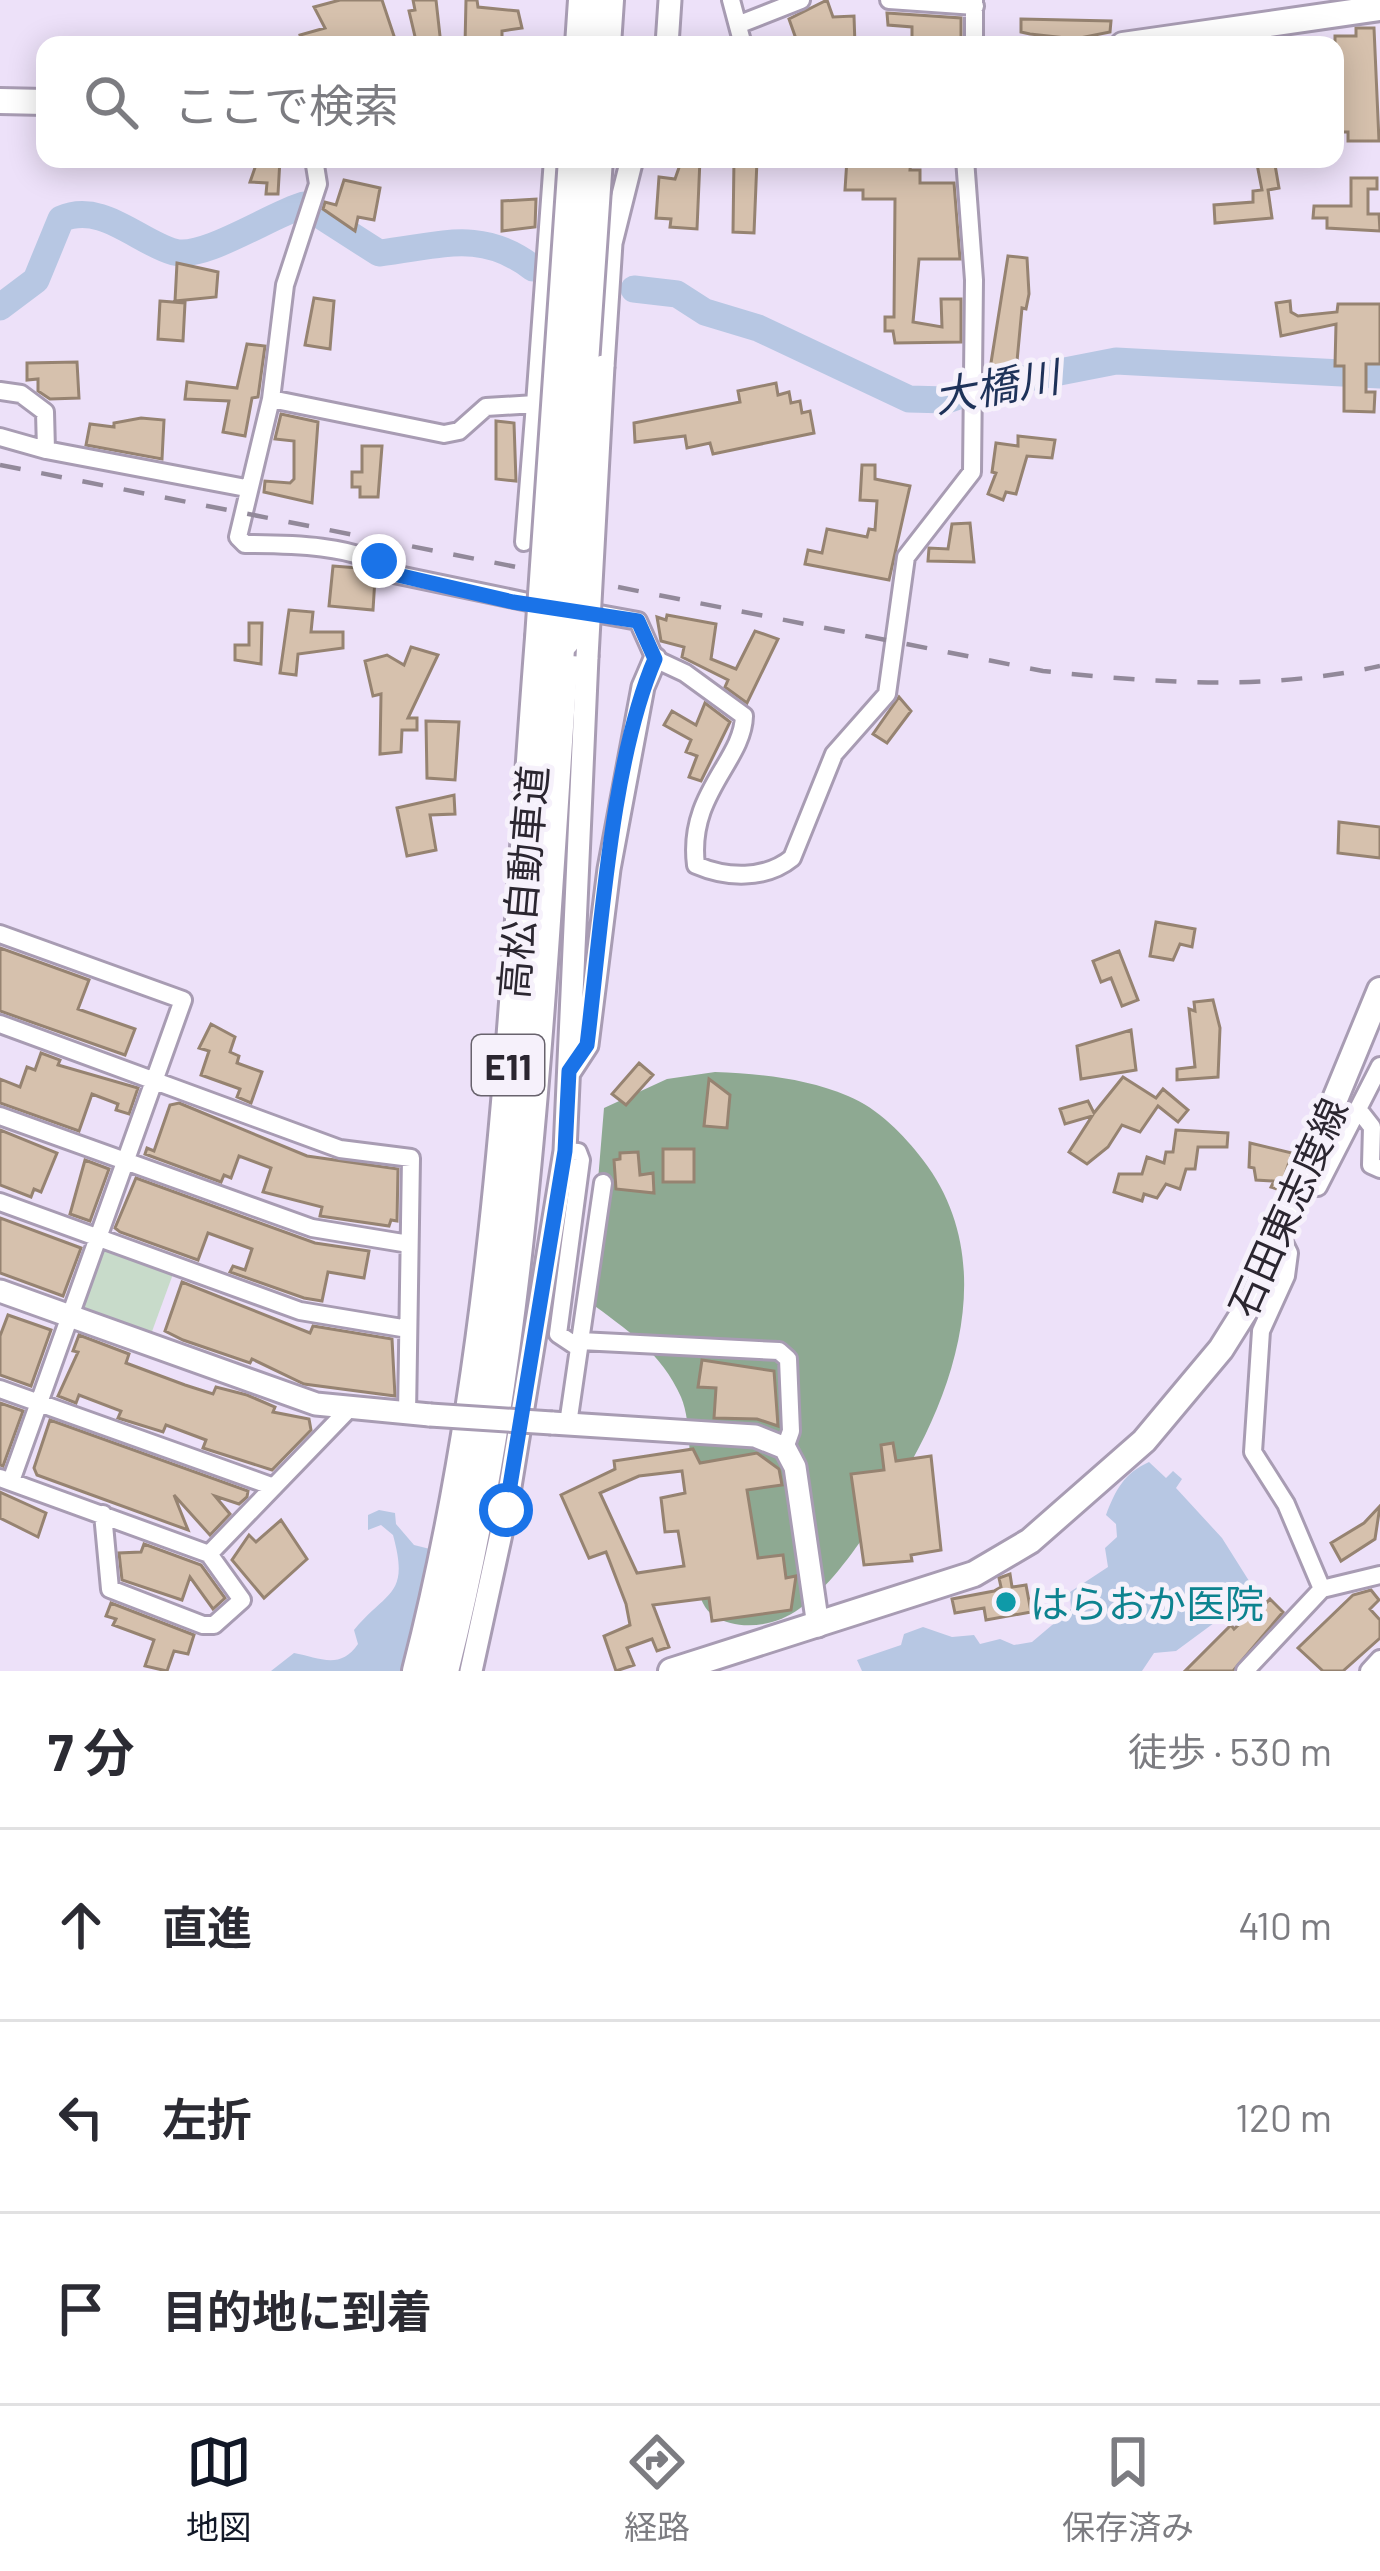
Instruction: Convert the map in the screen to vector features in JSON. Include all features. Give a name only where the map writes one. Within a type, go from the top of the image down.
[{"type":"highway","points":[[584,0],[592,36]]},
{"type":"highway","points":[[594,36],[608,0]]},
{"type":"highway","name":"高松自動車道","points":[[564,645],[574,168]]},
{"type":"highway","name":"高松自動車道","points":[[443,1671],[469,1493],[499,1164],[564,645],[596,168]]},
{"type":"highway","name":"高松自動車道","points":[[418,1671],[469,1493]]},
{"type":"main road","points":[[1186,36],[1380,8]]},
{"type":"main road","points":[[0,100],[36,102]]},
{"type":"main road","name":"石田東志度線","points":[[671,1671],[974,1574],[1030,1541],[1176,1407],[1253,1298],[1380,991]]},
{"type":"street","points":[[668,36],[670,0]]},
{"type":"street","points":[[731,0],[742,36]]},
{"type":"street","points":[[740,24],[801,0]]},
{"type":"street","points":[[889,0],[974,3],[974,36]]},
{"type":"street","points":[[315,168],[318,184],[285,285],[271,399],[246,488],[238,537],[245,544],[283,544],[361,556],[379,561],[389,573],[513,602],[638,621],[655,659],[685,673],[746,721],[701,805],[693,842],[696,865],[734,875],[778,869],[792,858],[834,754],[887,694],[906,557],[972,472],[974,280],[966,168]]},
{"type":"street","points":[[524,542],[553,168]]},
{"type":"street","points":[[471,1671],[506,1510],[565,1151],[569,1071],[564,645],[603,366],[611,243],[630,168]]},
{"type":"street","points":[[0,391],[21,394],[45,412],[46,450]]},
{"type":"street","points":[[271,399],[444,434],[459,431],[486,407],[535,404]]},
{"type":"street","points":[[0,437],[246,488]]},
{"type":"street","points":[[569,1071],[587,1045],[613,846],[643,687],[655,659]]},
{"type":"street","points":[[0,934],[183,1000],[40,1403],[6,1479],[103,1514],[208,1554],[242,1600],[214,1625],[203,1625],[110,1589],[103,1514]]},
{"type":"street","points":[[0,1024],[340,1149],[411,1158],[408,1329],[418,1415]]},
{"type":"street","points":[[1304,1181],[1318,1187],[1380,1068]]},
{"type":"street","points":[[1358,1109],[1372,1126],[1371,1165],[1380,1168]]},
{"type":"street","points":[[0,1116],[312,1228],[409,1244]]},
{"type":"street","points":[[565,1151],[578,1152],[581,1160],[558,1334],[579,1344],[779,1351],[788,1359],[791,1431],[785,1448]]},
{"type":"street","points":[[560,1424],[579,1344],[603,1183]]},
{"type":"street","points":[[0,1202],[300,1312],[408,1329]]},
{"type":"street","points":[[1281,1237],[1289,1253],[1286,1276],[1261,1330],[1253,1452],[1286,1504],[1322,1589]]},
{"type":"street","points":[[0,1291],[281,1393],[348,1410],[755,1436],[785,1448],[796,1467],[818,1626]]},
{"type":"street","points":[[0,1389],[274,1487]]},
{"type":"street","points":[[208,1554],[348,1410]]},
{"type":"street","points":[[1245,1671],[1322,1589],[1380,1575]]},
{"type":"street","points":[[1369,1671],[1380,1659]]},
{"type":"green space","points":[[715,1072],[815,1085],[859,1101],[890,1123],[923,1160],[947,1200],[960,1242],[964,1286],[949,1374],[913,1459],[890,1497],[849,1557],[813,1598],[790,1615],[757,1625],[724,1621],[702,1602],[692,1549],[687,1419],[673,1381],[642,1343],[588,1301],[604,1108],[667,1079]]},
{"type":"green space","points":[[105,1248],[173,1274],[150,1337],[79,1315]]},
{"type":"water","points":[[1149,1462],[1166,1478],[1173,1471],[1182,1479],[1176,1488],[1222,1538],[1256,1592],[1176,1651],[1154,1653],[1142,1671],[862,1671],[857,1660],[901,1645],[904,1634],[923,1627],[952,1637],[974,1635],[980,1644],[1000,1639],[1014,1645],[1032,1642],[1071,1609],[1070,1592],[1108,1567],[1105,1548],[1117,1537],[1116,1524],[1106,1515],[1122,1484]]},
{"type":"water","points":[[379,1510],[395,1513],[396,1524],[414,1545],[430,1549],[401,1671],[271,1671],[294,1653],[336,1660],[358,1644],[354,1630],[392,1591],[399,1570],[393,1535],[381,1525],[368,1530],[368,1515]]},
{"type":"building","points":[[340,0],[382,0],[394,36],[300,36],[325,28],[314,7]]},
{"type":"building","points":[[413,0],[436,0],[440,36],[415,36],[409,11],[415,10]]},
{"type":"building","points":[[466,0],[477,0],[478,7],[518,11],[522,28],[502,31],[502,36],[465,36]]},
{"type":"building","points":[[827,0],[833,17],[854,16],[855,36],[795,36],[789,19]]},
{"type":"building","points":[[887,13],[961,18],[961,36],[912,36],[912,27],[888,25]]},
{"type":"building","points":[[1021,19],[1111,21],[1110,32],[1090,36],[1021,32]]},
{"type":"building","points":[[1356,28],[1374,28],[1379,141],[1348,141],[1348,132],[1344,132],[1344,36],[1356,36]]},
{"type":"building","points":[[255,168],[279,168],[278,194],[266,194],[267,183],[250,182]]},
{"type":"building","points":[[679,168],[700,168],[697,229],[670,227],[671,219],[656,218],[659,177],[675,179]]},
{"type":"building","points":[[734,168],[757,168],[754,233],[733,232]]},
{"type":"building","points":[[846,168],[910,168],[920,170],[920,183],[954,183],[960,259],[919,259],[913,322],[942,327],[941,299],[961,299],[961,342],[895,343],[893,331],[885,331],[885,317],[894,317],[895,199],[863,199],[863,190],[845,190]]},
{"type":"building","points":[[1258,168],[1276,168],[1279,188],[1268,190],[1272,218],[1215,223],[1214,205],[1253,202],[1253,191],[1262,190]]},
{"type":"building","points":[[1351,178],[1377,178],[1377,189],[1368,189],[1368,214],[1379,214],[1380,231],[1327,228],[1327,218],[1313,218],[1314,206],[1351,206]]},
{"type":"building","points":[[344,180],[380,188],[374,220],[358,217],[355,231],[323,209],[325,202],[336,205]]},
{"type":"building","points":[[536,199],[535,227],[502,231],[502,201]]},
{"type":"building","points":[[1008,256],[1027,258],[1029,294],[1026,309],[1022,308],[1016,372],[990,369]]},
{"type":"building","points":[[177,263],[218,272],[216,297],[175,301]]},
{"type":"building","points":[[314,298],[334,301],[330,349],[305,345]]},
{"type":"building","points":[[160,301],[185,303],[183,341],[158,339]]},
{"type":"building","points":[[1290,301],[1291,312],[1298,316],[1337,312],[1338,304],[1380,304],[1380,364],[1366,364],[1366,392],[1375,392],[1374,412],[1344,411],[1344,366],[1335,366],[1336,324],[1281,336],[1276,303]]},
{"type":"building","points":[[247,344],[265,346],[258,397],[252,398],[245,436],[223,432],[229,401],[185,399],[187,382],[237,388]]},
{"type":"building","points":[[77,362],[79,398],[50,399],[38,391],[38,379],[27,380],[27,363]]},
{"type":"building","points":[[776,383],[778,395],[789,392],[791,403],[800,401],[802,413],[810,411],[814,433],[713,454],[710,443],[687,448],[685,436],[635,442],[634,423],[740,402],[738,391]]},
{"type":"building","points":[[281,414],[318,422],[312,503],[264,492],[265,481],[290,483],[294,479],[294,441],[275,439]]},
{"type":"building","points":[[164,420],[162,459],[86,445],[90,424],[114,427],[114,423]]},
{"type":"building","points":[[496,421],[514,423],[516,481],[496,479]]},
{"type":"building","points":[[1018,436],[1055,440],[1052,458],[1027,456],[1016,494],[1006,492],[1003,500],[988,494],[996,473],[992,472],[996,443],[1018,446]]},
{"type":"building","points":[[362,446],[382,446],[378,497],[360,497],[360,487],[352,487],[352,472],[362,472]]},
{"type":"building","points":[[862,465],[875,465],[875,479],[910,486],[889,580],[805,564],[808,550],[822,553],[827,529],[867,537],[869,529],[875,530],[877,501],[860,500]]},
{"type":"building","points":[[970,523],[974,562],[928,561],[929,548],[948,549],[952,524]]},
{"type":"building","points":[[333,566],[358,568],[375,578],[373,610],[329,606]]},
{"type":"building","points":[[289,610],[313,612],[311,632],[343,632],[343,648],[298,654],[296,675],[280,673]]},
{"type":"building","points":[[667,615],[716,624],[711,659],[736,669],[755,631],[778,639],[747,703],[725,687],[728,680],[682,657],[684,647],[661,641],[657,617],[666,620]]},
{"type":"building","points":[[249,623],[262,623],[261,664],[235,660],[235,645],[249,645]]},
{"type":"building","points":[[411,647],[438,655],[408,718],[417,718],[417,730],[402,730],[401,752],[380,754],[381,694],[373,696],[365,661],[387,655],[404,665]]},
{"type":"building","points":[[899,697],[911,711],[887,743],[873,734]]},
{"type":"building","points":[[705,703],[730,722],[701,781],[689,777],[697,756],[686,752],[691,740],[664,725],[672,711],[696,725]]},
{"type":"building","points":[[426,721],[459,722],[455,780],[427,778]]},
{"type":"building","points":[[454,795],[455,814],[430,815],[436,850],[407,856],[397,808]]},
{"type":"building","points":[[1339,822],[1380,827],[1380,858],[1338,853]]},
{"type":"building","points":[[1156,922],[1195,929],[1192,947],[1180,944],[1173,960],[1150,956]]},
{"type":"building","points":[[0,948],[89,980],[78,1009],[135,1029],[125,1055],[0,1011]]},
{"type":"building","points":[[1119,951],[1138,1000],[1122,1006],[1111,978],[1101,982],[1093,961]]},
{"type":"building","points":[[1213,1000],[1220,1028],[1218,1077],[1177,1080],[1177,1069],[1195,1067],[1189,1009],[1195,1011],[1194,1002]]},
{"type":"building","points":[[211,1024],[235,1037],[230,1052],[239,1056],[237,1063],[262,1072],[251,1103],[237,1097],[240,1089],[201,1075],[209,1051],[199,1048]]},
{"type":"building","points":[[1131,1030],[1136,1070],[1081,1079],[1077,1046]]},
{"type":"building","points":[[41,1053],[60,1060],[58,1065],[138,1088],[129,1114],[92,1094],[79,1131],[0,1103],[0,1079],[20,1087],[27,1067],[35,1070]]},
{"type":"building","points":[[639,1063],[653,1075],[626,1105],[612,1094]]},
{"type":"building","points":[[1123,1077],[1156,1098],[1163,1089],[1188,1110],[1178,1122],[1158,1106],[1140,1132],[1122,1125],[1108,1147],[1087,1164],[1069,1152],[1092,1116],[1065,1124],[1060,1109],[1088,1101],[1094,1113]]},
{"type":"building","points":[[709,1079],[730,1095],[727,1128],[704,1126]]},
{"type":"building","points":[[179,1103],[307,1156],[398,1169],[397,1221],[391,1220],[389,1226],[320,1216],[322,1207],[263,1192],[271,1168],[239,1156],[231,1178],[224,1175],[221,1182],[145,1154],[147,1148],[154,1151],[170,1105]]},
{"type":"building","points":[[0,1130],[57,1153],[41,1192],[34,1189],[31,1197],[0,1185]]},
{"type":"building","points":[[1176,1130],[1228,1133],[1227,1147],[1198,1147],[1195,1169],[1186,1169],[1180,1189],[1166,1184],[1157,1198],[1144,1194],[1142,1201],[1114,1192],[1119,1174],[1142,1174],[1147,1157],[1164,1163],[1166,1152],[1173,1152]]},
{"type":"building","points":[[1250,1143],[1292,1153],[1280,1190],[1271,1187],[1274,1181],[1256,1180],[1254,1168],[1249,1167]]},
{"type":"building","points":[[663,1149],[694,1149],[694,1182],[663,1182]]},
{"type":"building","points":[[638,1152],[640,1175],[653,1173],[654,1193],[616,1189],[614,1160],[620,1159],[620,1153]]},
{"type":"building","points":[[85,1160],[109,1169],[90,1221],[70,1214]]},
{"type":"building","points":[[136,1178],[315,1243],[369,1251],[364,1278],[328,1272],[322,1301],[304,1298],[230,1272],[233,1266],[245,1270],[252,1249],[208,1233],[198,1260],[120,1232],[115,1228]]},
{"type":"building","points":[[0,1218],[81,1248],[63,1296],[0,1273]]},
{"type":"building","points":[[182,1282],[310,1333],[313,1326],[392,1339],[395,1396],[304,1384],[252,1359],[250,1363],[165,1331]]},
{"type":"building","points":[[8,1315],[51,1330],[31,1386],[0,1375],[0,1336]]},
{"type":"building","points":[[79,1335],[129,1354],[126,1363],[185,1385],[213,1394],[216,1387],[247,1395],[275,1407],[273,1412],[309,1419],[311,1430],[272,1470],[203,1448],[206,1440],[166,1425],[163,1432],[118,1418],[121,1411],[79,1395],[76,1403],[58,1396],[78,1352],[73,1351]]},
{"type":"building","points":[[702,1360],[774,1371],[778,1426],[757,1419],[714,1418],[716,1388],[698,1387]]},
{"type":"building","points":[[0,1403],[23,1411],[3,1466],[0,1465]]},
{"type":"building","points":[[50,1420],[248,1491],[247,1497],[239,1504],[215,1496],[230,1514],[210,1535],[174,1495],[188,1530],[37,1475],[34,1468]]},
{"type":"building","points":[[893,1443],[896,1461],[931,1456],[941,1550],[911,1555],[912,1561],[864,1565],[851,1474],[884,1470],[881,1445]]},
{"type":"building","points":[[693,1449],[700,1463],[757,1453],[779,1469],[782,1485],[747,1490],[758,1558],[783,1555],[786,1578],[796,1576],[791,1610],[712,1621],[709,1598],[653,1605],[669,1647],[657,1651],[652,1639],[627,1648],[634,1665],[616,1671],[604,1636],[630,1625],[626,1604],[606,1552],[589,1558],[561,1495],[615,1469],[614,1461]],"holes":[[[682,1471],[685,1493],[661,1498],[665,1532],[678,1531],[684,1566],[637,1573],[600,1493],[639,1476]]]},
{"type":"building","points":[[0,1492],[46,1513],[38,1537],[0,1518]]},
{"type":"building","points":[[1380,1506],[1375,1539],[1341,1561],[1331,1543],[1364,1523]]},
{"type":"building","points":[[281,1520],[307,1559],[264,1598],[232,1560],[249,1535],[256,1542]]},
{"type":"building","points":[[144,1544],[201,1565],[225,1598],[213,1609],[190,1577],[182,1600],[122,1580],[119,1553],[141,1552]]},
{"type":"building","name":"はらおか医院","points":[[1010,1574],[1012,1587],[1026,1585],[1031,1612],[986,1620],[984,1608],[955,1613],[952,1599],[994,1591],[1001,1587],[999,1578]]},
{"type":"building","points":[[1371,1590],[1379,1600],[1370,1609],[1380,1620],[1380,1638],[1343,1671],[1323,1671],[1298,1648],[1353,1595]]},
{"type":"building","points":[[1270,1599],[1283,1612],[1233,1671],[1185,1671],[1231,1625],[1234,1629],[1247,1617],[1250,1620]]},
{"type":"building","points":[[111,1603],[194,1635],[188,1654],[174,1651],[167,1671],[145,1666],[154,1640],[113,1625],[116,1619],[106,1616]]},
{"type":"waterway","name":"大橋川","points":[[0,307],[36,280],[61,219],[76,215],[105,219],[160,247],[187,253],[304,205],[379,253],[478,244],[533,268]]},
{"type":"waterway","name":"大橋川","points":[[634,289],[677,294],[705,312],[758,328],[909,399],[947,400],[988,386],[1116,361],[1380,375]]},
{"type":"railway","points":[[0,465],[1043,671],[1254,682],[1380,666]]},
{"type":"place","name":"はらおか医院","points":[[1006,1602]]},
{"type":"route","points":[[379,561],[389,573],[513,602],[638,621],[655,659],[643,687],[621,799],[587,1045],[569,1071],[565,1151],[506,1510]]}]
